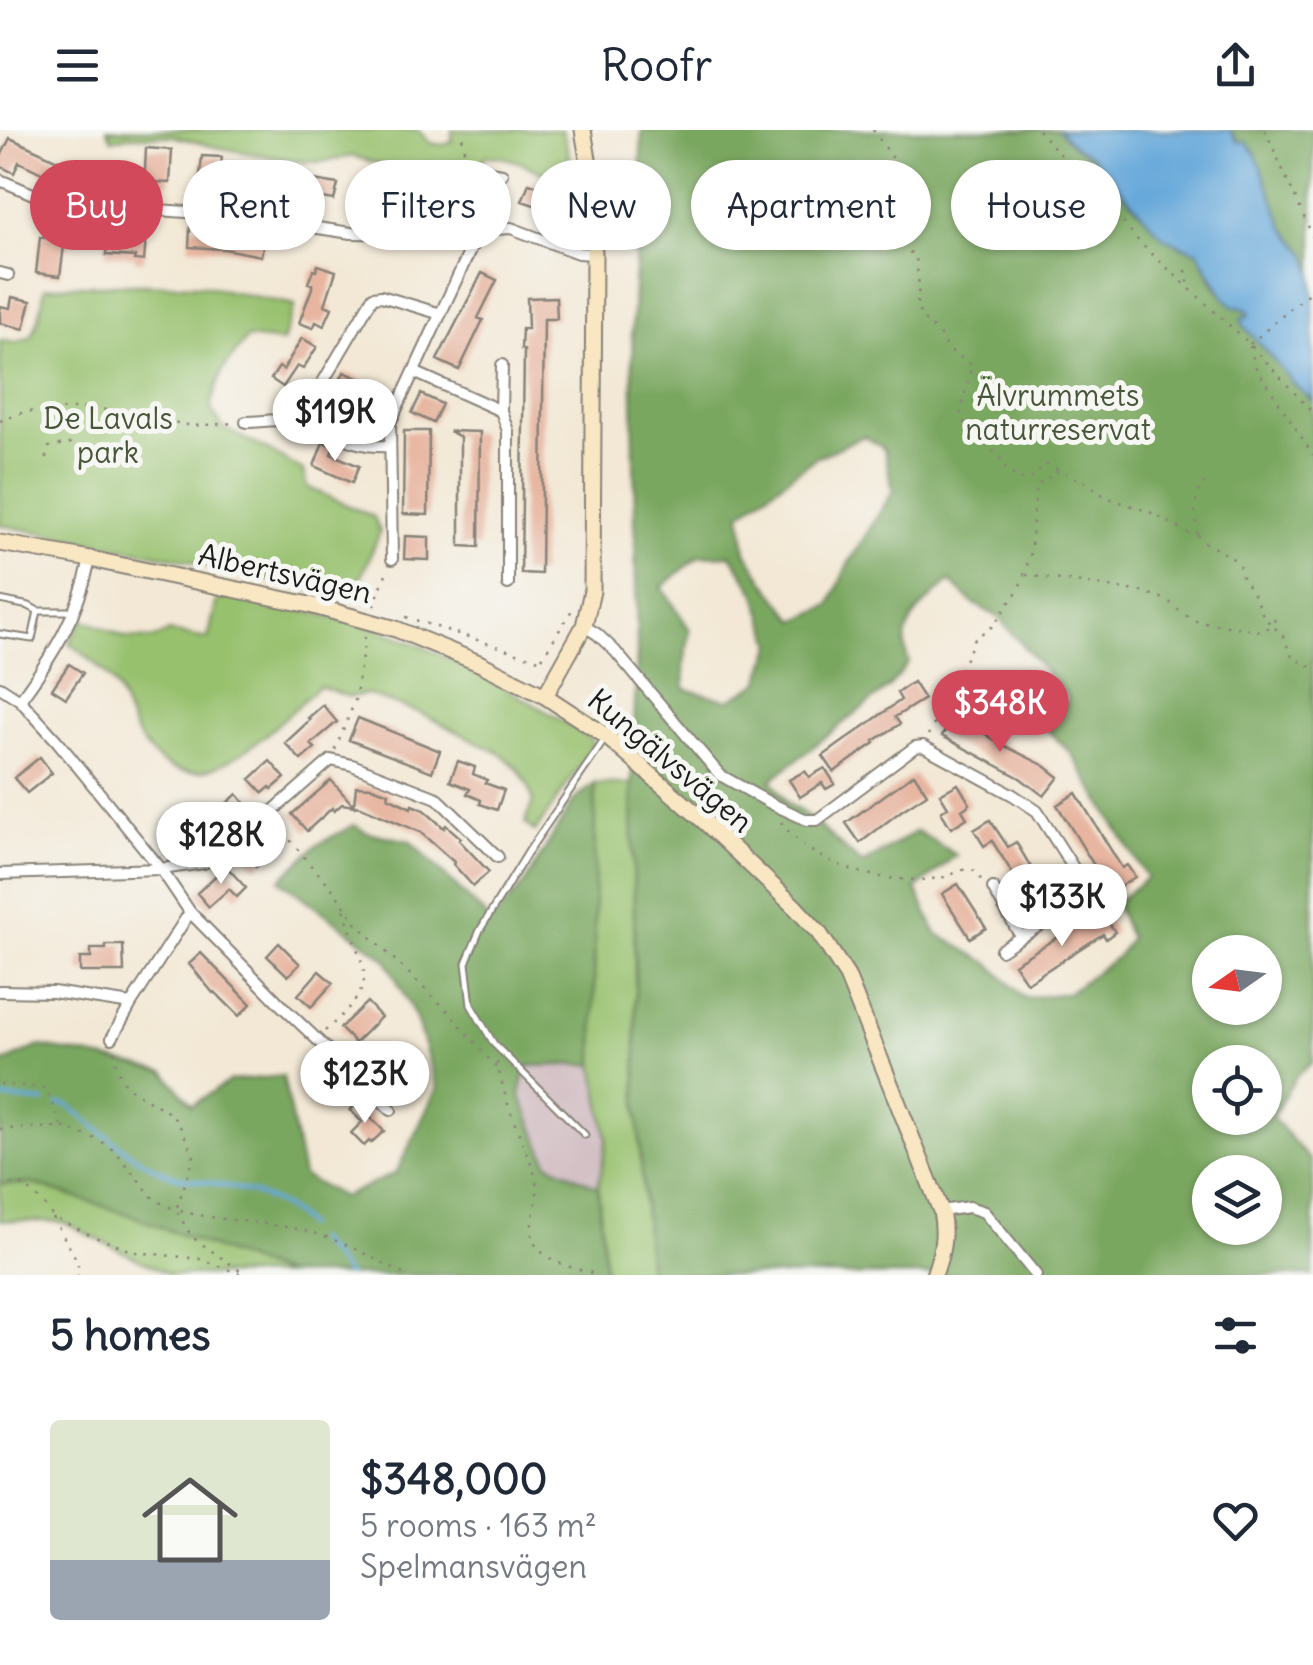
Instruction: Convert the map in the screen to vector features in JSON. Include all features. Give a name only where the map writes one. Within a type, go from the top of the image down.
[{"type":"street","name":"Kungälvsvägen","points":[[582,130],[590,172],[594,254],[592,591],[584,626],[545,696],[606,736],[717,833],[819,933],[847,976],[941,1212],[942,1255],[934,1275]]},
{"type":"street","points":[[0,180],[54,203],[231,214],[345,232]]},
{"type":"street","points":[[511,228],[578,253],[594,254]]},
{"type":"street","points":[[392,559],[390,423],[471,250]]},
{"type":"street","points":[[300,421],[373,297],[441,314]]},
{"type":"street","points":[[502,365],[501,411],[508,430],[508,584]]},
{"type":"street","points":[[414,372],[501,411]]},
{"type":"street","points":[[246,422],[300,421],[362,445],[390,446]]},
{"type":"street","name":"Albertsvägen","points":[[0,543],[368,620],[425,640],[545,696]]},
{"type":"street","points":[[20,700],[54,654],[75,611],[90,559]]},
{"type":"street","points":[[584,626],[614,652],[720,775],[807,820],[817,820],[915,746],[923,746],[1037,812],[1090,894],[1000,950]]},
{"type":"street","points":[[0,687],[20,700],[58,742],[161,869],[190,912],[391,1110]]},
{"type":"street","points":[[0,874],[161,869],[204,863],[242,838],[331,760],[437,798],[498,857]]},
{"type":"street","points":[[993,888],[1021,936]]},
{"type":"street","points":[[112,1038],[190,912]]},
{"type":"street","points":[[0,991],[52,992],[131,1004]]},
{"type":"street","points":[[941,1212],[969,1207],[984,1212],[1036,1275]]},
{"type":"lane","points":[[0,600],[38,611],[75,611]]},
{"type":"lane","points":[[0,634],[32,640],[38,611]]},
{"type":"lane","points":[[584,1134],[494,1044],[471,1005],[466,963],[480,930],[528,852],[606,736]]},
{"type":"path","points":[[460,130],[463,160]]},
{"type":"path","points":[[872,130],[894,160]]},
{"type":"path","points":[[1038,130],[1101,195],[1141,244],[1250,344],[1313,413]]},
{"type":"path","points":[[1266,130],[1313,237]]},
{"type":"path","points":[[906,250],[916,257],[917,305],[921,316],[939,334],[946,348],[972,365],[960,416],[977,440],[1000,456],[1003,466],[1020,480],[1032,478],[1044,464],[1106,496],[1152,513],[1188,534],[1197,534]]},
{"type":"path","points":[[1186,270],[1190,289]]},
{"type":"path","points":[[1250,344],[1313,289]]},
{"type":"path","points":[[1250,344],[1255,366],[1313,455]]},
{"type":"path","points":[[0,421],[24,412],[89,408],[192,426],[246,422]]},
{"type":"path","points":[[46,458],[49,447],[71,443],[75,427],[116,430],[149,416]]},
{"type":"path","points":[[923,746],[975,638],[1004,613],[1024,575],[1030,556],[1036,486],[1058,470]]},
{"type":"path","points":[[1212,480],[1200,485],[1197,534],[1239,565],[1264,617],[1283,636],[1292,656],[1313,668]]},
{"type":"path","points":[[331,760],[356,700],[368,620],[392,559]]},
{"type":"path","points":[[1024,575],[1144,592],[1167,600],[1198,622],[1264,630],[1278,613]]},
{"type":"path","points":[[772,804],[786,829],[804,845],[823,858],[858,872],[934,879],[968,868],[993,888]]},
{"type":"path","points":[[269,814],[358,924],[450,1012],[499,1072]]},
{"type":"path","points":[[316,1038],[348,1010],[362,991],[366,977],[342,902]]},
{"type":"path","points":[[112,1038],[116,1072],[136,1095],[174,1116],[194,1157],[176,1210],[192,1237],[244,1275]]},
{"type":"path","points":[[494,1044],[512,1118],[535,1175],[538,1192],[534,1243],[558,1263],[599,1275]]},
{"type":"path","points":[[0,1084],[46,1088],[62,1126]]},
{"type":"path","points":[[0,1129],[62,1126],[99,1140],[115,1151],[155,1200],[176,1210],[313,1233],[406,1275]]},
{"type":"path","points":[[0,1183],[24,1185],[44,1204],[78,1262],[78,1275]]},
{"type":"path","points":[[53,1217],[135,1252],[200,1260],[244,1275]]},
{"type":"shaded area","points":[[594,1064],[607,1139],[598,1187],[548,1163],[520,1094],[527,1066]]},
{"type":"green space","points":[[107,130],[418,130],[430,143],[443,145],[452,142],[452,130],[562,130],[570,160],[531,160],[531,168],[486,156],[483,160],[365,160],[352,156],[325,161],[289,160],[173,136],[112,139]]},
{"type":"green space","name":"Älvrummets naturreservat","points":[[642,130],[1058,130],[1095,160],[951,160],[951,250],[1121,250],[1121,190],[1144,216],[1180,246],[1198,251],[1223,295],[1248,309],[1250,315],[1244,326],[1313,401],[1313,1062],[1297,1075],[1282,1100],[1282,1045],[1192,1045],[1192,1135],[1282,1135],[1282,1128],[1311,1161],[1313,1275],[649,1275],[637,1103],[632,784],[637,653],[632,330],[636,250],[671,250],[671,160],[640,160]],"holes":[[[864,436],[884,449],[893,491],[847,566],[830,605],[796,621],[746,552],[741,513],[815,458]],[[731,555],[755,592],[773,644],[759,683],[729,700],[685,689],[684,665],[690,630],[662,587],[699,556]],[[950,581],[971,602],[998,617],[1068,698],[1065,705],[1050,712],[1031,714],[1072,754],[1147,878],[1115,903],[1130,939],[1118,956],[1067,993],[1024,998],[990,964],[936,933],[916,889],[956,855],[917,831],[862,864],[788,804],[771,780],[889,687],[909,662],[905,638],[914,616]]]},
{"type":"green space","points":[[1230,130],[1313,130],[1313,274],[1306,253],[1284,227],[1255,154],[1238,142]]},
{"type":"green space","name":"De Lavals park","points":[[201,285],[295,305],[282,342],[247,338],[222,371],[210,407],[223,428],[303,471],[307,487],[374,517],[380,532],[356,590],[347,598],[176,558],[0,525],[0,340],[14,343],[31,337],[45,288]]},
{"type":"green space","points":[[218,595],[344,620],[411,642],[491,680],[568,724],[593,740],[590,751],[535,832],[525,823],[533,801],[528,785],[503,755],[420,713],[367,694],[349,697],[319,686],[256,743],[232,759],[208,770],[184,772],[161,762],[140,739],[114,685],[69,643],[83,619],[126,638],[152,639],[170,632],[208,639]]},
{"type":"green space","points":[[595,784],[632,784],[637,1103],[649,1275],[605,1275],[598,1187],[607,1139],[594,1064]]},
{"type":"green space","points":[[595,784],[594,1064],[527,1066],[520,1094],[548,1163],[598,1187],[605,1275],[284,1275],[125,1213],[34,1184],[0,1184],[0,1064],[39,1046],[165,1072],[192,1105],[230,1081],[283,1076],[303,1176],[343,1197],[396,1173],[437,1088],[416,1019],[386,959],[280,880],[317,845],[354,825],[366,832],[410,841],[491,921],[524,884],[574,800]]},
{"type":"green space","points":[[0,1184],[34,1184],[125,1213],[284,1275],[170,1275],[62,1222],[0,1220]]},
{"type":"water","points":[[1058,130],[1230,130],[1238,142],[1246,142],[1255,153],[1284,227],[1306,253],[1313,274],[1313,401],[1244,326],[1241,318],[1250,315],[1248,310],[1233,306],[1224,297],[1198,252],[1164,238],[1121,190],[1121,160],[1095,160]]},
{"type":"building","points":[[10,138],[58,160],[30,160],[30,167],[19,162],[14,173],[0,166]]},
{"type":"building","points":[[146,148],[172,150],[170,183],[163,183],[163,160],[145,160]]},
{"type":"building","points":[[202,156],[222,157],[222,160],[202,160]]},
{"type":"building","points":[[325,182],[338,184],[334,200],[325,198]]},
{"type":"building","points":[[529,183],[531,184],[531,204],[522,201]]},
{"type":"building","points":[[39,250],[63,250],[60,276],[36,273]]},
{"type":"building","points":[[106,250],[145,250],[144,261],[106,255]]},
{"type":"building","points":[[229,250],[262,250],[261,256]]},
{"type":"building","points":[[318,265],[336,271],[325,305],[332,308],[324,326],[316,322],[313,328],[299,323],[312,288],[308,283]]},
{"type":"building","points":[[482,273],[497,280],[459,370],[437,360]]},
{"type":"building","points":[[12,297],[31,301],[24,329],[0,323],[0,306],[10,308]]},
{"type":"building","points":[[556,297],[557,319],[544,319],[541,574],[521,573],[522,329],[528,329],[527,298]]},
{"type":"building","points":[[302,338],[317,347],[303,369],[297,366],[283,387],[271,379],[279,367],[283,370]]},
{"type":"building","points":[[344,372],[360,379],[347,408],[331,400]]},
{"type":"building","points":[[421,394],[442,404],[433,423],[412,413]]},
{"type":"building","points":[[404,431],[429,431],[428,515],[403,514]]},
{"type":"building","points":[[449,431],[480,432],[479,547],[460,546],[460,437]]},
{"type":"building","points":[[323,442],[334,446],[331,454],[359,466],[352,483],[314,466]]},
{"type":"building","points":[[405,536],[429,537],[429,560],[404,559]]},
{"type":"building","points":[[69,664],[83,673],[66,698],[52,689]]},
{"type":"building","points":[[913,682],[924,699],[895,717],[900,724],[834,772],[823,756],[901,700],[897,693]]},
{"type":"building","points":[[323,705],[337,722],[311,744],[315,748],[301,760],[285,743]]},
{"type":"building","points":[[954,714],[1059,777],[1044,796],[1020,778],[942,736]]},
{"type":"building","points":[[358,718],[440,751],[432,772],[349,740]]},
{"type":"building","points":[[40,757],[52,773],[27,793],[14,778]]},
{"type":"building","points":[[270,761],[285,778],[263,793],[250,779]]},
{"type":"building","points":[[458,761],[475,767],[473,774],[487,780],[485,783],[504,790],[497,810],[480,804],[481,800],[467,794],[470,789],[450,781]]},
{"type":"building","points":[[825,768],[835,784],[826,789],[822,783],[800,797],[789,780],[805,771],[809,777]]},
{"type":"building","points":[[914,774],[927,794],[860,843],[846,823]]},
{"type":"building","points":[[331,780],[354,806],[342,804],[334,811],[332,808],[307,831],[292,814]]},
{"type":"building","points":[[958,784],[970,804],[962,810],[967,818],[951,828],[941,812],[948,807],[940,794]]},
{"type":"building","points":[[356,786],[389,793],[388,797],[424,810],[461,838],[489,872],[473,886],[454,862],[420,832],[354,806]]},
{"type":"building","points":[[1076,793],[1122,868],[1127,865],[1135,877],[1118,888],[1108,872],[1101,877],[1057,805]]},
{"type":"building","points":[[237,794],[249,808],[228,826],[216,813]]},
{"type":"building","points":[[990,820],[1008,847],[1016,842],[1042,886],[1027,896],[992,841],[984,846],[974,830]]},
{"type":"building","points":[[271,833],[281,845],[256,867],[246,855]]},
{"type":"building","points":[[226,866],[246,888],[237,897],[229,889],[209,907],[197,893]]},
{"type":"building","points":[[958,884],[986,928],[970,938],[942,894]]},
{"type":"building","points":[[1086,920],[1090,927],[1107,920],[1115,932],[1106,939],[1103,934],[1027,983],[1014,964]]},
{"type":"building","points":[[279,943],[300,964],[288,976],[267,956]]},
{"type":"building","points":[[106,945],[123,945],[124,972],[80,972],[80,958],[91,958],[91,949],[106,949]]},
{"type":"building","points":[[201,953],[251,1004],[239,1016],[189,964]]},
{"type":"building","points":[[319,971],[333,983],[311,1007],[298,995]]},
{"type":"building","points":[[367,1002],[381,1017],[355,1043],[340,1028]]},
{"type":"building","points":[[321,1067],[340,1086],[325,1101],[308,1079]]},
{"type":"building","points":[[360,1100],[366,1106],[363,1110],[384,1131],[364,1146],[351,1133],[362,1122],[350,1110]]},
{"type":"waterway","points":[[0,1098],[44,1102]]},
{"type":"waterway","points":[[58,1104],[68,1105],[117,1144],[157,1169],[266,1198],[288,1209],[306,1226]]},
{"type":"waterway","points":[[316,1239],[347,1275]]}]
